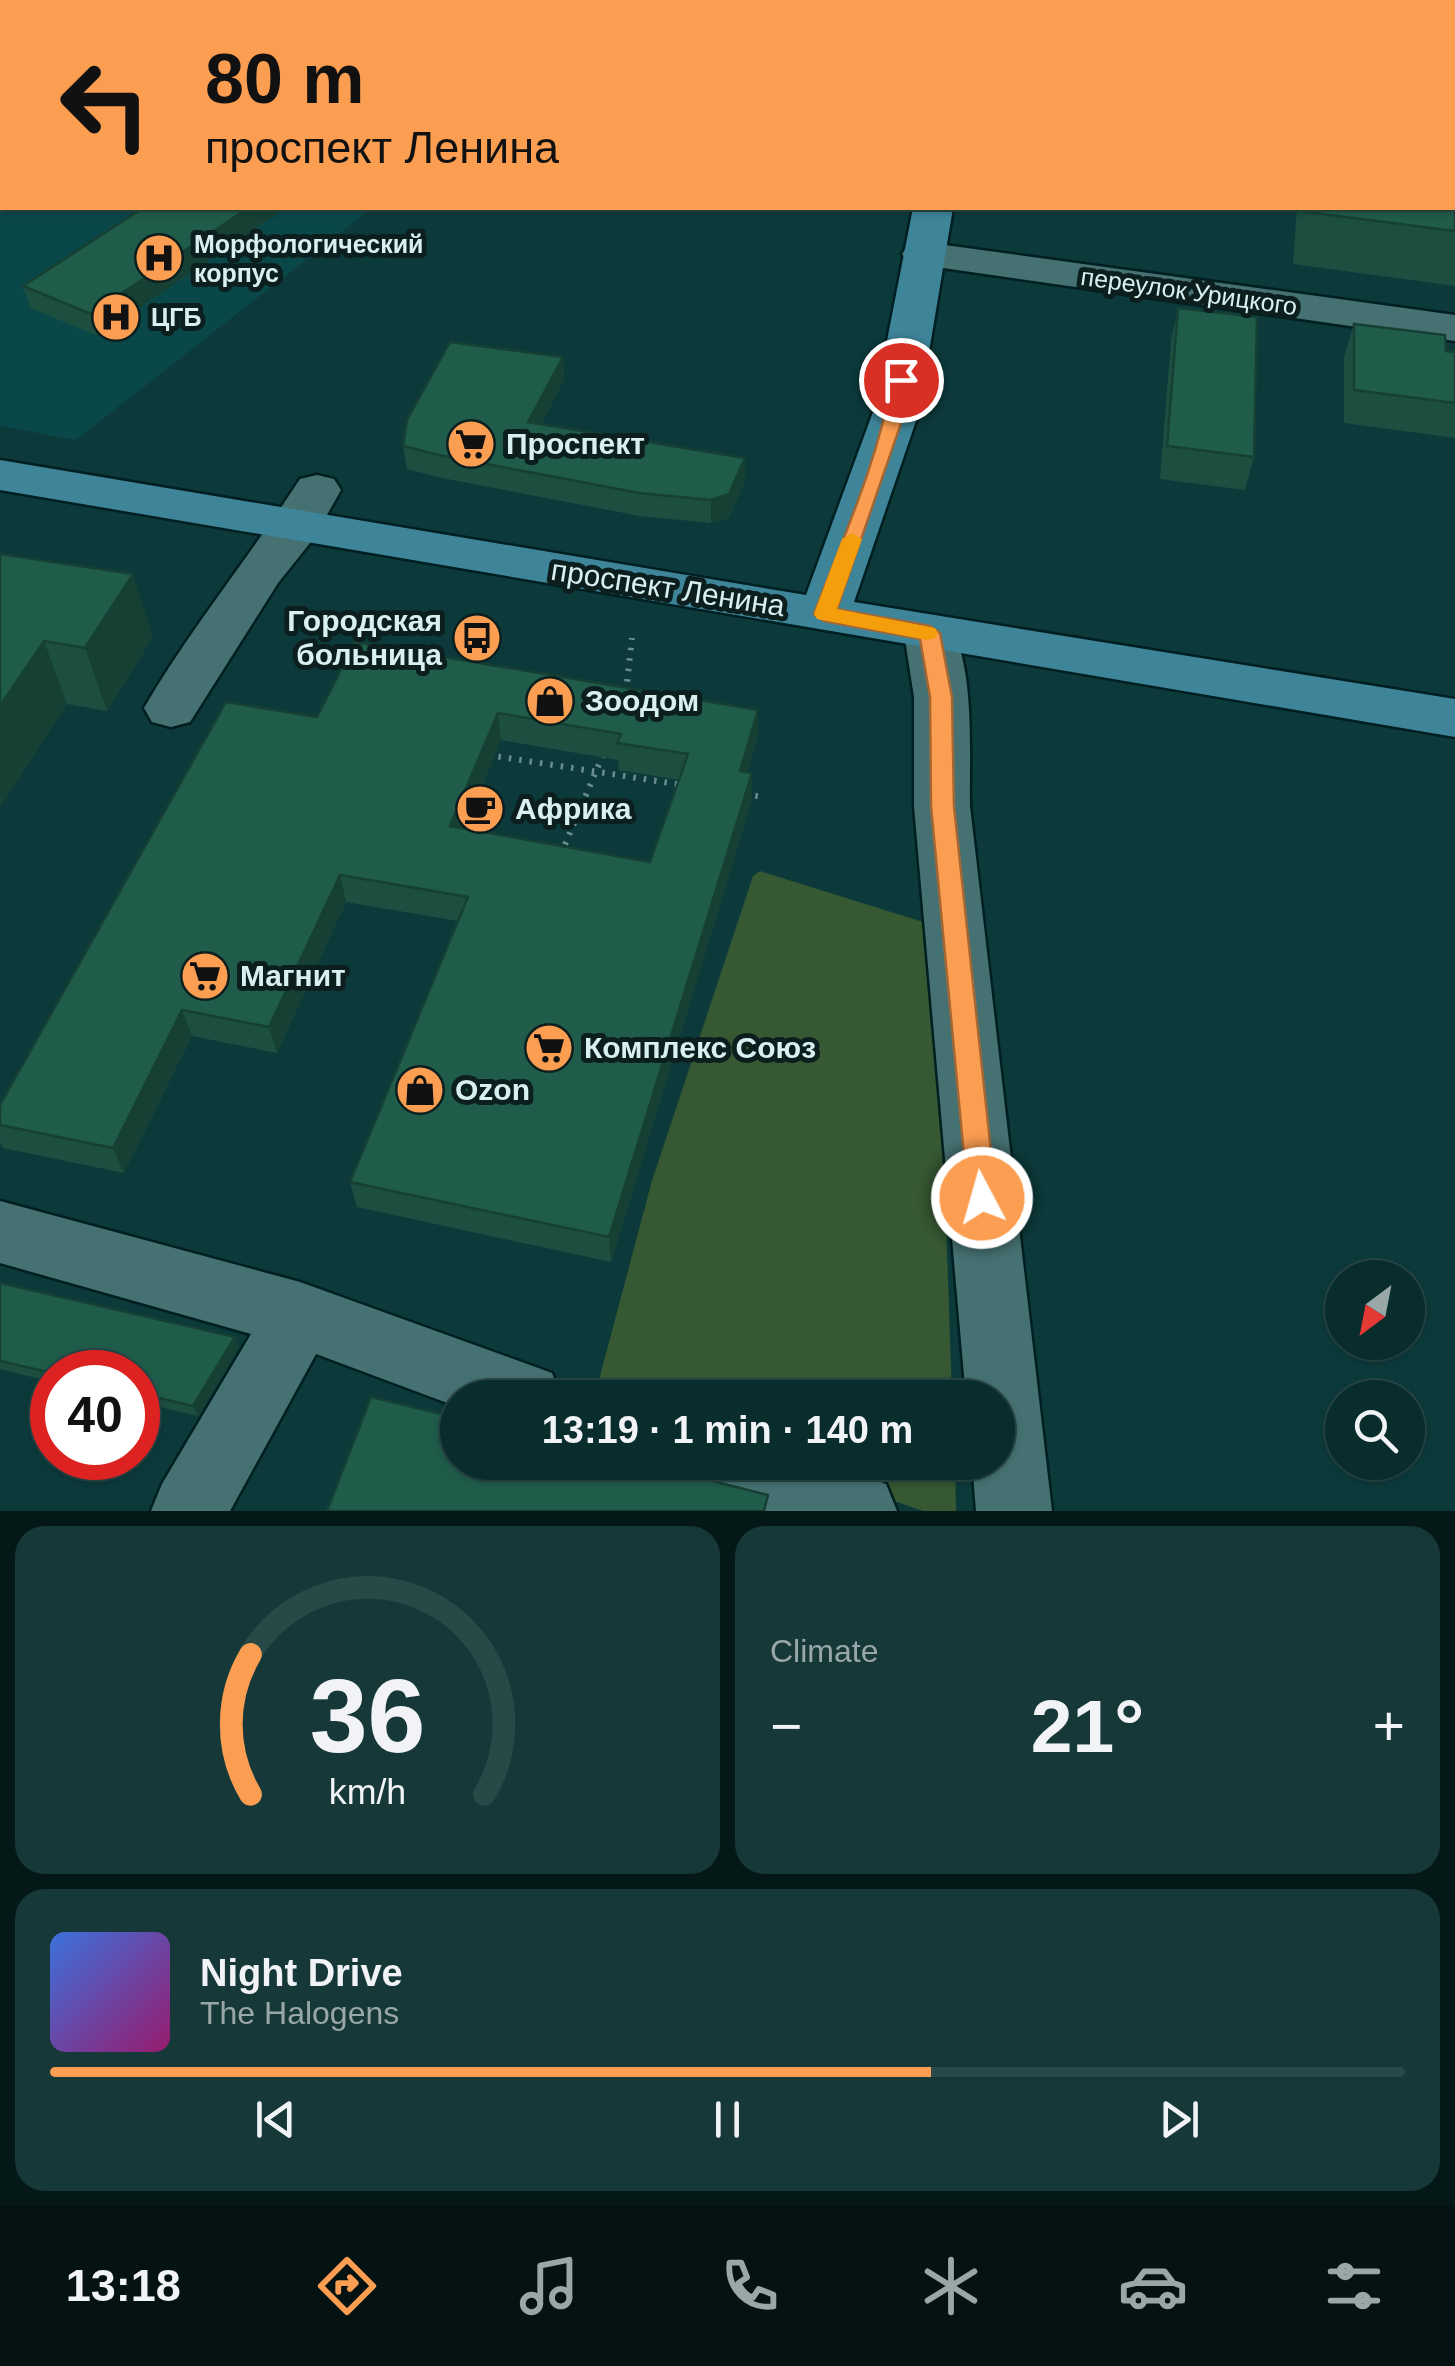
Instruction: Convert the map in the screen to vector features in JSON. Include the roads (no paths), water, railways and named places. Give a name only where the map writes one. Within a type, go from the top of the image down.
[{"type":"main road","points":[[824,614],[896,412],[933,210]]},
{"type":"main road","name":"проспект Ленина","points":[[1,477],[307,508],[824,614],[1455,718]]},
{"type":"street","name":"переулок Урицкого","points":[[923,254],[1455,328]]},
{"type":"street","points":[[171,708],[307,508]]},
{"type":"street","points":[[930,633],[941,697],[942,806],[1014,1511]]},
{"type":"street","points":[[0,1232],[300,1314],[478,1380]]},
{"type":"street","points":[[189,1511],[300,1314]]},
{"type":"street","points":[[768,1480],[859,1511]]},
{"type":"place","name":"Морфологический корпус","points":[[159,258]]},
{"type":"place","name":"ЦГБ","points":[[116,317]]},
{"type":"place","name":"Проспект","points":[[471,444]]},
{"type":"place","name":"Городская больница","points":[[477,638]]},
{"type":"place","name":"Зоодом","points":[[550,701]]},
{"type":"place","name":"Африка","points":[[480,809]]},
{"type":"place","name":"Магнит","points":[[205,976]]},
{"type":"place","name":"Комплекс Союз","points":[[549,1048]]},
{"type":"place","name":"Ozon","points":[[420,1090]]}]
